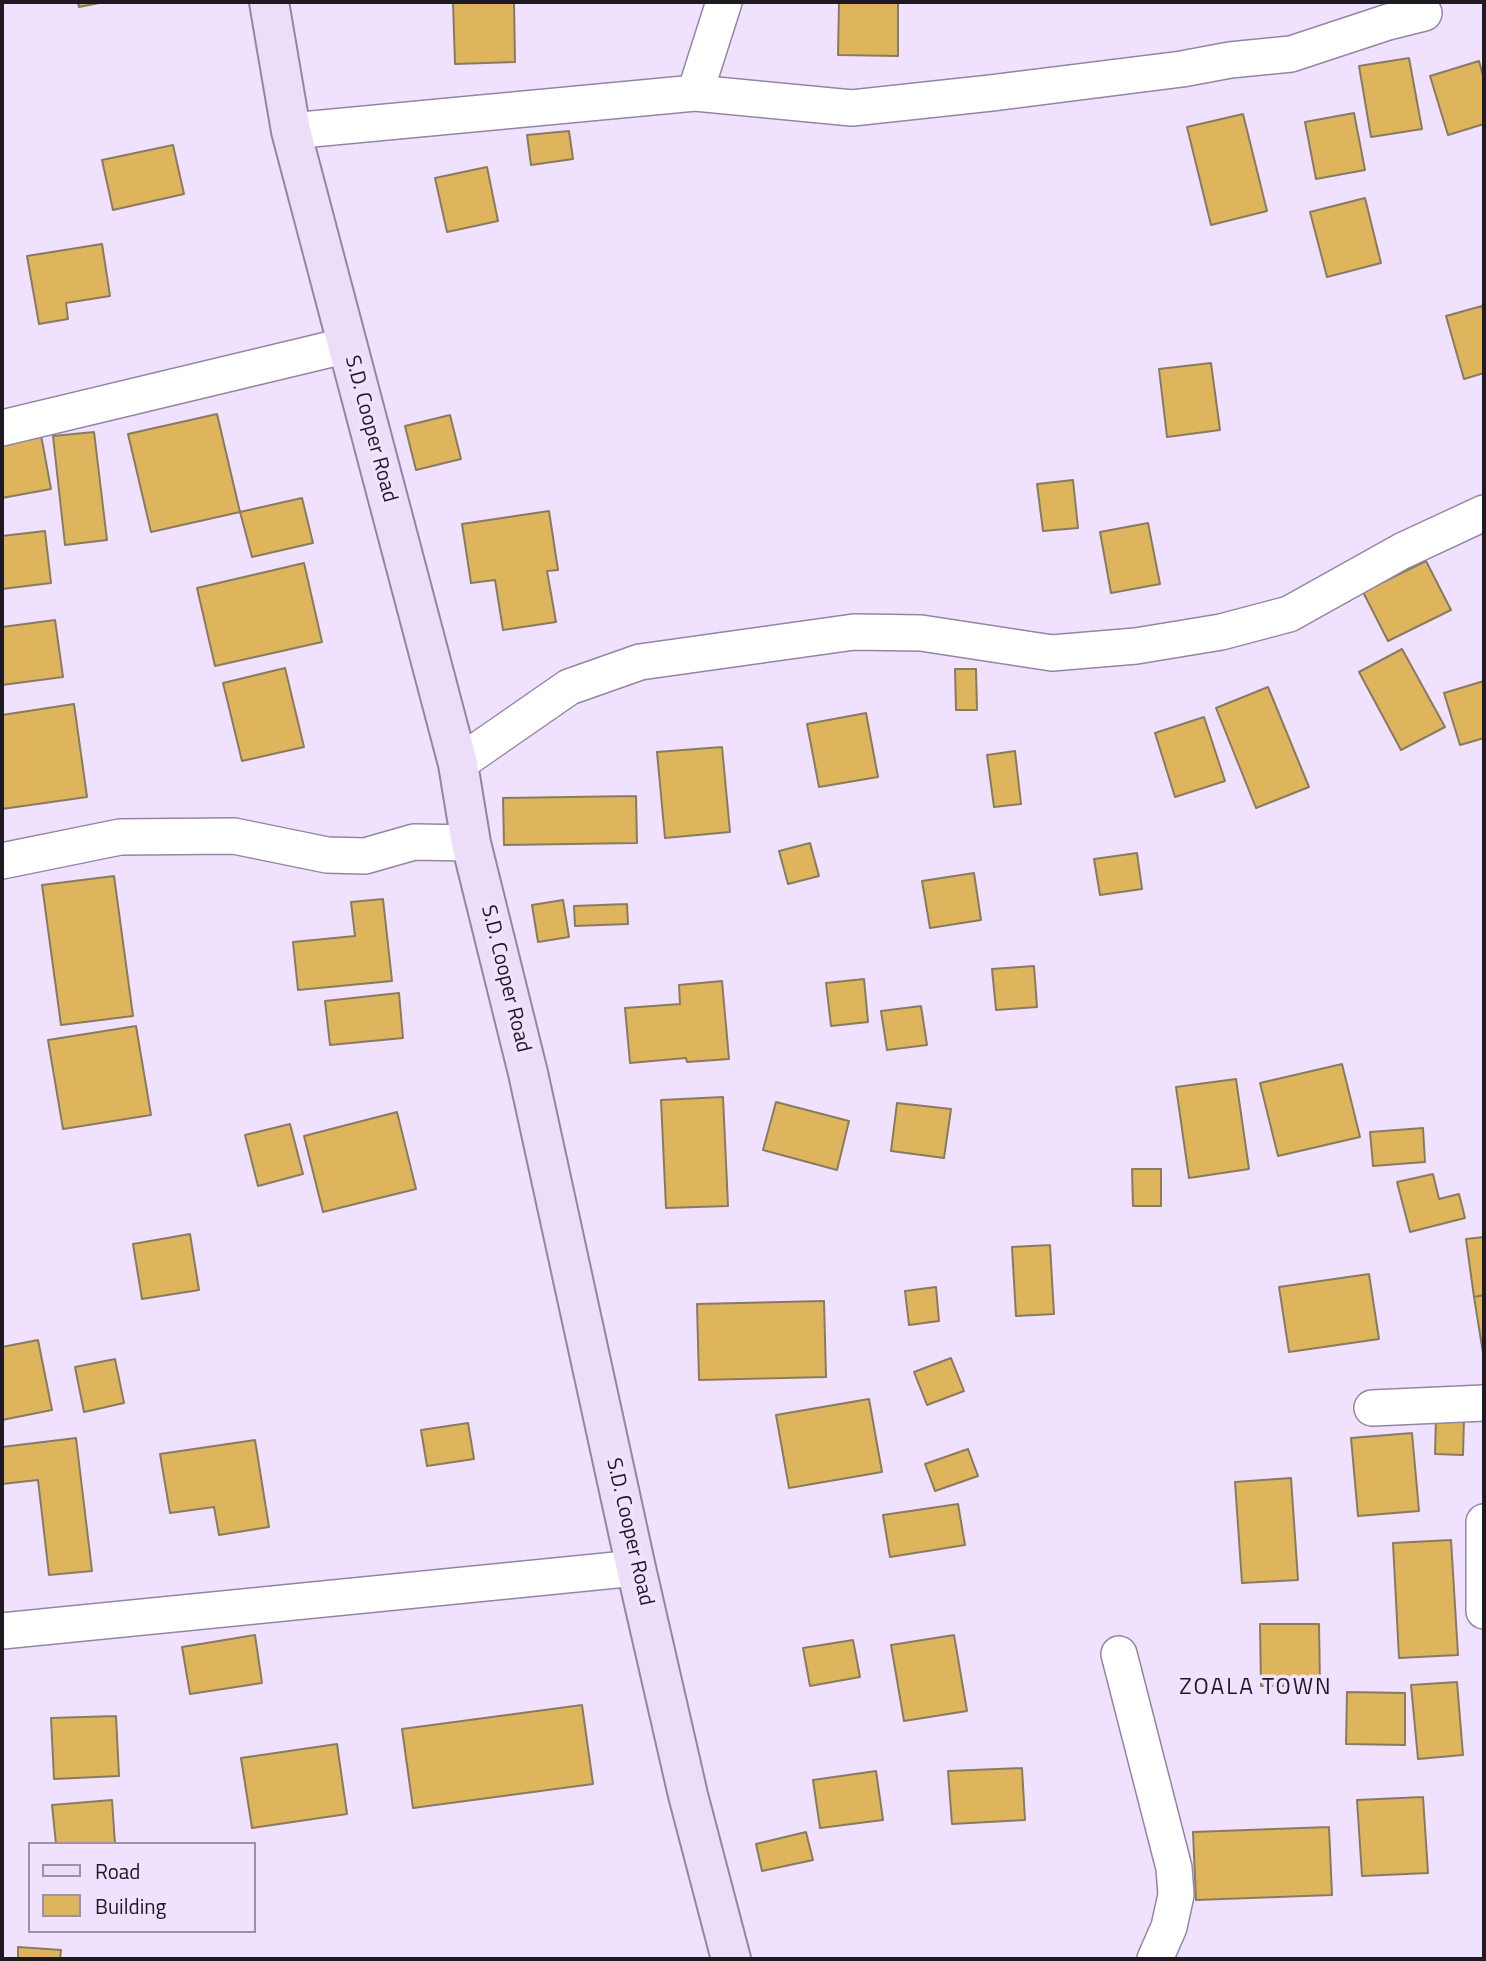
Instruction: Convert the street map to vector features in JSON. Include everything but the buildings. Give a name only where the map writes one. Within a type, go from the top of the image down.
[{"type":"street","name":"S.D. Cooper Road","points":[[269,2],[291,131],[458,764],[471,843],[528,1073],[636,1568],[688,1795],[731,1959]]},
{"type":"street","points":[[695,93],[724,2]]},
{"type":"street","points":[[291,131],[695,93],[852,108],[1291,54],[1424,13]]},
{"type":"street","points":[[2,428],[348,345]]},
{"type":"street","points":[[458,764],[569,687],[640,662],[854,632],[921,633],[1052,653],[1136,646],[1221,632],[1289,614],[1402,551],[1484,513]]},
{"type":"street","points":[[2,861],[120,837],[234,836],[327,855],[365,856],[414,842],[471,843]]},
{"type":"street","points":[[1371,1408],[1484,1403]]},
{"type":"street","points":[[1484,1522],[1484,1611]]},
{"type":"street","points":[[2,1631],[636,1568]]},
{"type":"street","points":[[1119,1654],[1174,1868],[1176,1895],[1170,1927],[1155,1959]]},
{"type":"district","name":"ZOALA TOWN","points":[[1256,1688]]}]
